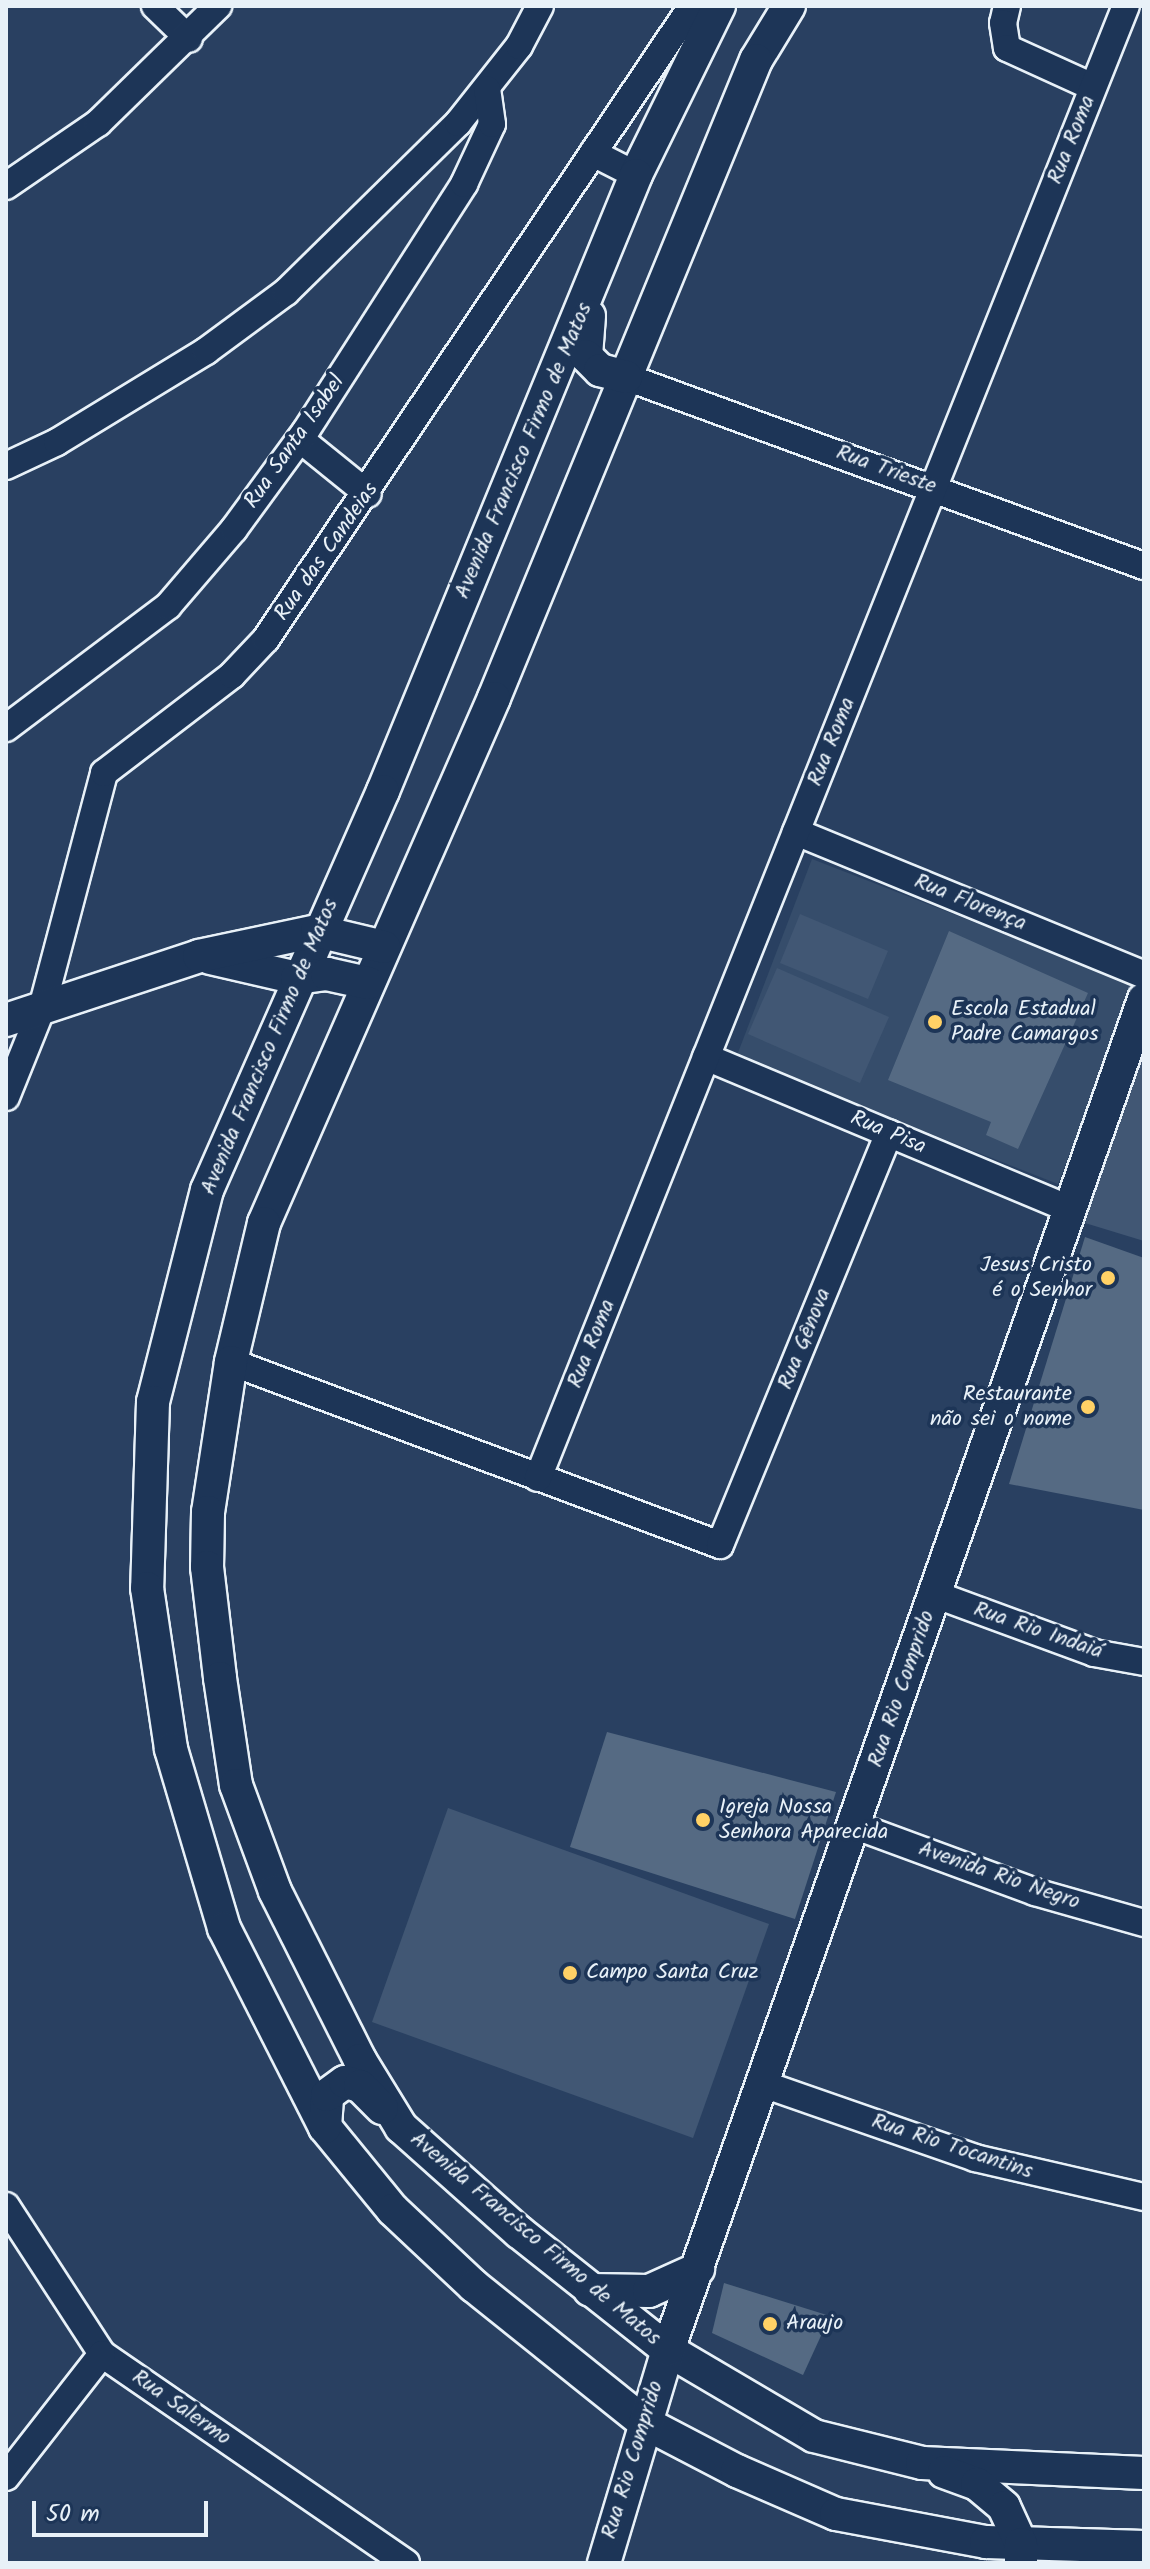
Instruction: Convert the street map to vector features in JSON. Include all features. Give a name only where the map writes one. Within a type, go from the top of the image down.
[{"type":"street","points":[[155,6],[189,39]]},
{"type":"street","points":[[6,186],[98,123],[189,39],[218,6]]},
{"type":"street","points":[[6,466],[57,442],[206,351],[286,292],[487,89],[540,6]]},
{"type":"street","name":"Rua das Candeias","points":[[6,1097],[42,1008],[104,773],[232,675],[266,639],[368,494],[692,6]]},
{"type":"street","name":"Avenida Francisco Firmo de Matos","points":[[719,6],[636,175],[383,791],[317,931],[207,1190],[153,1402],[147,1588],[171,1749],[224,1928],[325,2127],[393,2210],[474,2286],[645,2423],[836,2514],[987,2552],[1144,2547]]},
{"type":"street","name":"Avenida Francisco Firmo de Matos","points":[[789,6],[756,60],[494,698],[264,1223],[231,1362],[214,1459],[207,1567],[236,1785],[275,1891],[360,2060],[401,2127],[590,2290],[668,2350],[814,2436],[922,2463],[1144,2473]]},
{"type":"street","points":[[1007,6],[1003,23],[1007,48],[1093,87]]},
{"type":"street","name":"Rua Roma","points":[[538,1478],[1126,6]]},
{"type":"street","name":"Rua Santa Isabel","points":[[6,728],[168,606],[234,529],[300,439],[487,142],[493,108],[487,89]]},
{"type":"street","points":[[593,153],[636,175]]},
{"type":"street","points":[[610,244],[585,330],[586,356],[600,370],[626,377]]},
{"type":"street","name":"Rua Trieste","points":[[626,377],[1144,566]]},
{"type":"street","points":[[300,439],[368,494]]},
{"type":"street","name":"Rua Florença","points":[[796,832],[1144,975]]},
{"type":"street","points":[[6,1020],[199,956],[317,931],[384,947]]},
{"type":"street","points":[[199,956],[297,978],[327,974],[368,983]]},
{"type":"street","name":"Rua Rio Comprido","points":[[604,2563],[668,2350],[856,1826],[1069,1209],[1136,1049],[1144,999]]},
{"type":"street","name":"Rua Pisa","points":[[706,1057],[1069,1209]]},
{"type":"street","name":"Rua Gênova","points":[[538,1478],[720,1545],[889,1133]]},
{"type":"street","points":[[231,1362],[538,1478]]},
{"type":"street","name":"Rua Rio Indaiá","points":[[934,1594],[1094,1653],[1144,1662]]},
{"type":"street","name":"Avenida Rio Negro","points":[[856,1826],[1035,1892],[1144,1923]]},
{"type":"street","points":[[325,2127],[327,2095],[345,2082],[360,2086],[401,2127]]},
{"type":"street","name":"Rua Rio Tocantins","points":[[763,2084],[975,2158],[1144,2197]]},
{"type":"street","name":"Rua Salermo","points":[[6,2206],[102,2354],[406,2563]]},
{"type":"street","points":[[590,2290],[649,2291],[698,2269]]},
{"type":"street","points":[[6,2477],[102,2354]]},
{"type":"street","points":[[922,2463],[977,2484],[1004,2507],[1021,2553]]},
{"type":"shaded area","name":"Escola Estadual Padre Camargos","points":[[812,859],[1135,985],[1058,1184],[736,1058]]},
{"type":"shaded area","points":[[800,914],[888,951],[868,999],[780,963]]},
{"type":"shaded area","points":[[777,968],[889,1017],[860,1083],[748,1034]]},
{"type":"shaded area","points":[[1135,1060],[1144,1060],[1144,1241],[1085,1223]]},
{"type":"shaded area","name":"Campo Santa Cruz","points":[[448,1808],[769,1924],[693,2138],[372,2022]]},
{"type":"building","points":[[949,931],[1088,993],[1018,1149],[986,1135],[991,1122],[888,1080]]},
{"type":"building","name":"Restaurante não sei o nome","points":[[1085,1237],[1144,1258],[1144,1510],[1009,1484]]},
{"type":"building","name":"Igreja Nossa Senhora Aparecida","points":[[607,1732],[836,1792],[795,1919],[570,1847]]},
{"type":"building","name":"Araujo","points":[[724,2283],[830,2316],[803,2375],[712,2333]]},
{"type":"place","name":"Escola Estadual Padre Camargos","points":[[935,1022]]},
{"type":"place","name":"Jesus Cristo é o Senhor","points":[[1108,1278]]},
{"type":"place","name":"Restaurante não sei o nome","points":[[1088,1407]]},
{"type":"place","name":"Igreja Nossa Senhora Aparecida","points":[[703,1820]]},
{"type":"place","name":"Campo Santa Cruz","points":[[570,1973]]},
{"type":"place","name":"Araujo","points":[[770,2324]]}]
